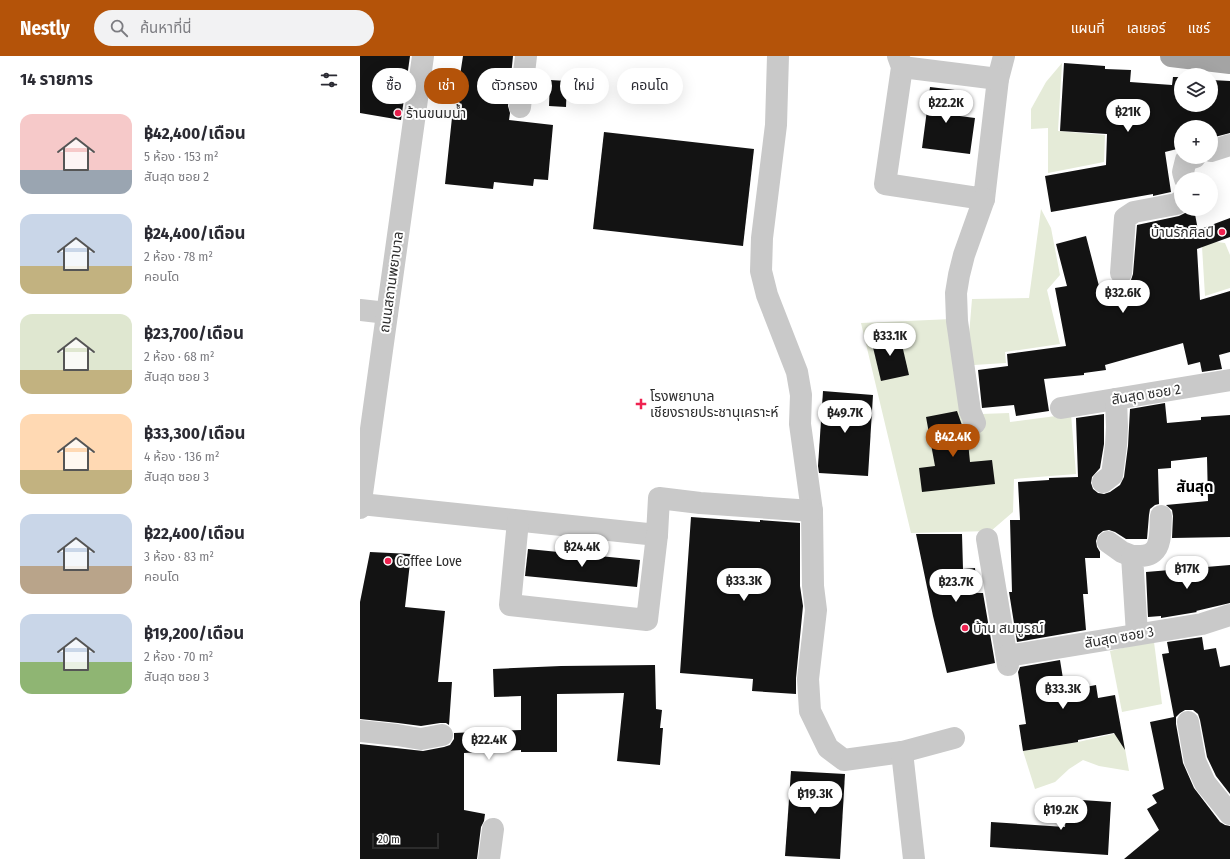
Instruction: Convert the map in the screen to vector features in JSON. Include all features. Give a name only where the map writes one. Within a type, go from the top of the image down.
[{"type":"main road","points":[[1171,56],[1230,63]]},
{"type":"street","name":"ถนนสถานพยาบาล","points":[[360,506],[367,401],[387,313],[422,56]]},
{"type":"street","points":[[520,108],[526,56]]},
{"type":"street","points":[[778,56],[776,125],[762,238],[761,271],[766,295],[797,372],[801,395],[800,424],[812,511],[813,586],[816,610],[808,679],[810,711],[828,748],[844,760],[902,752],[954,738]]},
{"type":"street","points":[[975,423],[970,411],[958,328],[956,293],[964,255],[984,199],[998,78],[1004,56]]},
{"type":"street","points":[[984,199],[885,184],[900,61],[998,78]]},
{"type":"street","points":[[1218,148],[1230,144]]},
{"type":"street","points":[[1121,273],[1125,218],[1134,212],[1174,204]]},
{"type":"street","points":[[361,310],[387,313]]},
{"type":"street","name":"สันสุด ซอย 2","points":[[1062,408],[1230,380]]},
{"type":"street","points":[[1103,482],[1112,475],[1117,427],[1116,399]]},
{"type":"street","points":[[518,521],[510,605],[647,620],[660,498],[700,503],[812,511]]},
{"type":"street","points":[[360,506],[657,535]]},
{"type":"street","points":[[1108,542],[1122,552],[1132,556],[1146,556],[1153,552],[1158,543],[1161,516]]},
{"type":"street","name":"สันสุด ซอย 3","points":[[987,539],[1007,661],[1137,634],[1202,624],[1230,615]]},
{"type":"street","points":[[1132,556],[1137,634]]},
{"type":"street","points":[[1188,722],[1195,761],[1205,783],[1230,814]]},
{"type":"street","points":[[360,731],[421,739],[442,735]]},
{"type":"street","points":[[902,752],[914,859]]},
{"type":"street","points":[[489,859],[493,829]]},
{"type":"green space","points":[[1062,63],[1058,131],[1105,135],[1104,162],[1048,173],[1048,128],[1031,129],[1031,109],[1046,82]]},
{"type":"green space","points":[[1041,209],[1051,228],[1060,275],[1047,290],[1060,344],[1005,352],[1006,363],[974,365],[981,414],[1009,413],[1010,422],[1071,414],[1076,474],[1014,479],[1013,512],[991,531],[911,533],[861,323],[952,319],[969,335],[972,299],[1029,298]]},
{"type":"green space","points":[[1211,225],[1217,242],[1225,243],[1230,255],[1230,288],[1205,296],[1201,230]]},
{"type":"green space","points":[[1154,642],[1162,704],[1122,712],[1110,651]]},
{"type":"green space","points":[[1122,732],[1129,771],[1099,766],[1083,760],[1069,769],[1055,782],[1035,789],[1023,751],[1078,742]]},
{"type":"building","points":[[360,56],[410,56],[408,68],[372,68],[372,104],[403,104],[401,120],[360,113]]},
{"type":"building","points":[[463,56],[513,56],[512,68],[477,68],[477,104],[508,104],[510,113],[509,120],[553,125],[548,180],[534,179],[533,186],[494,182],[493,189],[445,184],[453,108],[455,108],[456,104],[469,104],[469,68],[461,68]]},
{"type":"building","points":[[1064,63],[1105,66],[1105,69],[1131,70],[1130,82],[1172,85],[1174,77],[1174,112],[1218,112],[1218,80],[1230,81],[1230,133],[1218,136],[1218,120],[1174,120],[1174,150],[1165,152],[1171,192],[1051,212],[1045,176],[1106,165],[1107,134],[1060,131]]},
{"type":"building","points":[[552,80],[560,81],[560,104],[566,104],[566,107],[549,106],[549,104],[552,104]]},
{"type":"building","points":[[930,87],[955,90],[952,115],[975,118],[970,154],[922,148]]},
{"type":"building","points":[[604,132],[754,149],[743,246],[593,229]]},
{"type":"building","points":[[1179,216],[1195,216],[1198,230],[1230,218],[1230,237],[1197,249],[1200,300],[1230,291],[1230,352],[1219,355],[1222,369],[1202,372],[1200,362],[1188,365],[1183,343],[1105,365],[1106,370],[1084,373],[1084,375],[1044,379],[1049,411],[1016,416],[1014,405],[982,408],[978,370],[1008,366],[1007,354],[1066,346],[1055,288],[1067,286],[1056,244],[1086,236],[1099,286],[1114,283],[1120,285],[1126,284],[1131,280],[1133,274],[1137,225]]},
{"type":"building","points":[[899,332],[909,375],[881,381],[871,339]]},
{"type":"building","points":[[823,391],[873,395],[868,476],[819,473],[818,466]]},
{"type":"building","points":[[1165,403],[1167,423],[1201,420],[1201,417],[1230,415],[1230,537],[1172,538],[1172,510],[1166,505],[1208,501],[1207,457],[1171,461],[1171,468],[1158,469],[1159,504],[1150,509],[1147,539],[1126,539],[1115,532],[1109,530],[1103,531],[1098,535],[1096,541],[1100,552],[1100,558],[1085,558],[1088,594],[1083,594],[1086,630],[1017,642],[1009,592],[1012,592],[1010,520],[1020,520],[1018,482],[1049,480],[1049,478],[1078,477],[1076,418],[1104,414],[1104,444],[1100,468],[1092,477],[1091,483],[1093,489],[1098,493],[1104,494],[1110,492],[1120,485],[1124,477],[1128,446],[1130,409]]},
{"type":"building","points":[[957,411],[963,428],[967,432],[970,462],[992,460],[995,484],[922,492],[919,468],[935,466],[926,417]]},
{"type":"building","points":[[691,517],[760,522],[760,520],[800,523],[800,586],[803,606],[796,678],[796,694],[752,691],[753,679],[680,673]]},
{"type":"building","points":[[916,534],[962,534],[963,569],[975,568],[977,593],[983,593],[995,663],[947,673],[933,616]]},
{"type":"building","points":[[528,549],[640,560],[637,587],[525,576]]},
{"type":"building","points":[[370,552],[411,554],[405,607],[445,611],[438,682],[452,682],[449,725],[446,723],[440,723],[421,726],[360,719],[360,602]]},
{"type":"building","points":[[1230,565],[1230,603],[1196,611],[1197,612],[1161,618],[1161,616],[1148,617],[1146,572]]},
{"type":"building","points":[[1202,637],[1204,650],[1216,648],[1220,667],[1230,665],[1230,794],[1216,776],[1207,757],[1198,714],[1193,710],[1185,710],[1176,717],[1176,724],[1183,763],[1194,788],[1220,822],[1230,826],[1230,859],[1124,859],[1159,830],[1147,809],[1157,803],[1152,795],[1164,789],[1150,722],[1174,717],[1162,654],[1169,653],[1167,642]]},
{"type":"building","points":[[1060,660],[1065,691],[1096,685],[1098,698],[1115,695],[1125,750],[1114,733],[1078,740],[1078,742],[1023,751],[1019,725],[1026,724],[1018,672],[1020,667]]},
{"type":"building","points":[[655,665],[656,709],[662,710],[660,728],[663,728],[660,765],[617,761],[624,693],[557,694],[557,752],[521,752],[521,750],[464,753],[464,810],[485,814],[481,827],[477,859],[360,859],[360,744],[423,751],[450,745],[454,739],[454,733],[521,730],[521,696],[494,697],[493,669],[561,666]]},
{"type":"building","points":[[791,771],[845,774],[840,859],[785,856]]},
{"type":"building","points":[[1067,799],[1111,802],[1108,855],[990,847],[991,822],[1065,827]]},
{"type":"place","name":"ร้านขนมน้ำ","points":[[398,113]]},
{"type":"place","name":"บ้านรักศิลป์","points":[[1222,232]]},
{"type":"place","name":"โรงพยาบาล เชียงรายประชานุเคราะห์","points":[[641,404]]},
{"type":"place","name":"Coffee Love","points":[[388,561]]},
{"type":"place","name":"บ้าน สมบูรณ์","points":[[965,628]]},
{"type":"district","name":"สันสุด","points":[[1195,487]]}]
